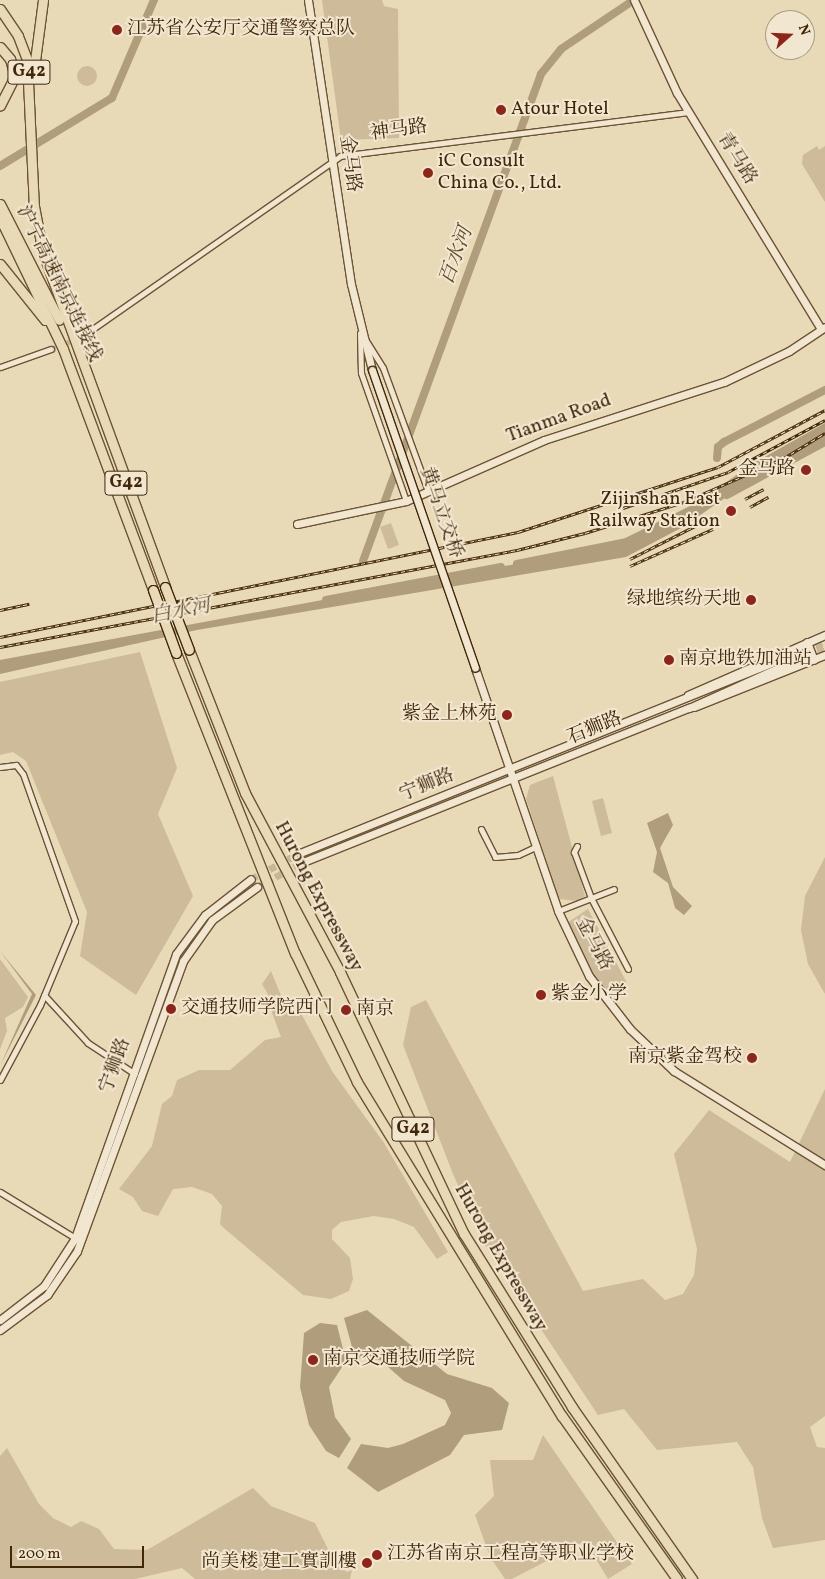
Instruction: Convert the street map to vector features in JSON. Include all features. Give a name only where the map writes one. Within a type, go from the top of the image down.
[{"type":"highway","points":[[32,109],[43,0]]},
{"type":"highway","name":"G42","points":[[0,9],[23,47],[32,109],[34,206],[43,253],[87,379]]},
{"type":"highway","points":[[0,47],[10,59],[15,76],[0,105]]},
{"type":"highway","name":"沪宁高速南京连接线","points":[[0,204],[87,379]]},
{"type":"highway","name":"沪宁高速南京连接线","points":[[0,218],[53,324],[79,392]]},
{"type":"highway","name":"G42","points":[[0,264],[41,312],[79,392]]},
{"type":"highway","name":"Hurong Expressway","points":[[87,379],[245,793],[340,972],[464,1234],[572,1407],[692,1579]]},
{"type":"highway","name":"Hurong Expressway","points":[[79,392],[176,653],[295,953],[358,1082],[562,1416],[677,1579]]},
{"type":"main road","name":"金马路","points":[[308,0],[360,332],[372,370]]},
{"type":"main road","name":"青马路","points":[[634,0],[688,112],[823,328]]},
{"type":"main road","name":"Tianma Road","points":[[297,524],[374,510],[406,501],[553,437],[724,382],[789,351],[823,328]]},
{"type":"main road","name":"黄马立交桥","points":[[372,370],[475,668]]},
{"type":"main road","name":"石狮路","points":[[510,770],[684,698],[825,635]]},
{"type":"main road","points":[[807,642],[814,660]]},
{"type":"main road","name":"石狮路","points":[[513,779],[825,655]]},
{"type":"main road","name":"石狮路","points":[[684,698],[797,656],[689,708]]},
{"type":"main road","name":"金马路","points":[[475,668],[558,911],[589,976],[653,1054],[825,1165]]},
{"type":"main road","name":"宁狮路","points":[[300,854],[510,770]]},
{"type":"main road","name":"宁狮路","points":[[303,862],[513,779]]},
{"type":"main road","name":"宁狮路","points":[[0,1320],[44,1286],[75,1238],[131,1072],[176,954],[205,915],[251,879]]},
{"type":"main road","name":"宁狮路","points":[[0,1330],[24,1316],[52,1289],[85,1233],[175,979],[193,944],[212,920],[257,887]]},
{"type":"street","name":"神马路","points":[[80,337],[333,160],[369,150],[688,112]]},
{"type":"street","name":"金马路","points":[[360,332],[383,368],[428,491]]},
{"type":"street","name":"金马路","points":[[360,332],[361,374],[406,501]]},
{"type":"street","points":[[0,367],[51,349]]},
{"type":"street","points":[[0,767],[16,765],[23,774],[75,921],[44,995],[0,1080]]},
{"type":"street","points":[[482,829],[496,857],[518,855],[536,846]]},
{"type":"street","points":[[577,846],[574,852],[591,898],[628,969]]},
{"type":"street","points":[[558,911],[614,889]]},
{"type":"street","points":[[44,995],[88,1043],[140,1076]]},
{"type":"street","points":[[0,1192],[75,1238]]},
{"type":"shaded area","points":[[322,0],[382,0],[384,6],[398,9],[399,138],[341,140]]},
{"type":"shaded area","points":[[87,66],[94,69],[97,76],[94,83],[87,86],[80,83],[77,76],[80,69]]},
{"type":"shaded area","points":[[817,146],[819,150],[825,146],[825,202],[802,164],[803,155]]},
{"type":"shaded area","name":"白水河","points":[[825,423],[825,443],[748,482],[683,527],[626,557],[197,630],[0,674],[0,660],[623,544],[674,519],[752,464]]},
{"type":"shaded area","points":[[391,523],[399,545],[388,549],[380,527]]},
{"type":"shaded area","points":[[140,652],[177,768],[158,814],[193,896],[136,995],[80,956],[87,912],[26,761],[13,752],[0,755],[0,682]]},
{"type":"shaded area","points":[[553,776],[585,896],[577,901],[559,899],[526,799],[530,785]]},
{"type":"shaded area","points":[[603,798],[612,833],[601,836],[592,801]]},
{"type":"shaded area","points":[[668,813],[673,825],[660,848],[673,887],[692,906],[684,915],[675,908],[668,883],[653,872],[657,852],[647,823]]},
{"type":"shaded area","points":[[825,857],[825,994],[808,964],[801,930],[805,896]]},
{"type":"shaded area","points":[[588,909],[627,983],[607,996],[590,974],[567,923]]},
{"type":"shaded area","points":[[0,951],[36,995],[0,1066],[32,994]]},
{"type":"shaded area","points":[[0,959],[28,997],[23,1007],[5,1018],[7,1031],[0,1049]]},
{"type":"shaded area","points":[[271,971],[286,1008],[296,1004],[332,1071],[384,1143],[448,1252],[437,1259],[414,1227],[394,1219],[374,1216],[341,1222],[332,1230],[332,1239],[350,1258],[353,1279],[349,1291],[331,1299],[303,1295],[225,1229],[220,1224],[222,1206],[212,1194],[192,1187],[173,1189],[158,1216],[142,1211],[133,1197],[119,1189],[152,1146],[162,1104],[172,1096],[177,1080],[199,1070],[230,1070],[265,1040],[281,1037],[272,1013],[273,1003],[262,984]]},
{"type":"shaded area","points":[[426,1000],[583,1291],[643,1279],[665,1300],[683,1294],[694,1275],[697,1249],[674,1154],[709,1110],[790,1162],[825,1089],[825,1416],[810,1427],[817,1447],[825,1448],[825,1540],[773,1548],[762,1518],[753,1467],[737,1442],[657,1450],[624,1409],[598,1415],[485,1245],[453,1174],[403,1045],[411,1007]]},
{"type":"shaded area","points":[[367,1310],[447,1374],[492,1388],[509,1403],[502,1430],[464,1435],[450,1455],[378,1492],[347,1468],[361,1444],[388,1448],[403,1444],[445,1425],[451,1413],[445,1400],[404,1381],[380,1360],[355,1358],[344,1318]]},
{"type":"shaded area","points":[[320,1323],[337,1325],[346,1361],[329,1387],[335,1417],[351,1439],[339,1458],[326,1451],[309,1425],[300,1387],[304,1333]]},
{"type":"shaded area","points":[[543,1435],[632,1564],[608,1579],[585,1541],[512,1579],[505,1579],[490,1557],[475,1515],[494,1496],[490,1460],[533,1460]]},
{"type":"shaded area","points":[[7,1448],[39,1504],[53,1518],[71,1527],[81,1521],[99,1529],[114,1549],[147,1550],[253,1488],[271,1506],[315,1523],[334,1561],[347,1572],[352,1570],[350,1579],[195,1579],[182,1568],[135,1579],[0,1579],[0,1456]]},
{"type":"waterway","points":[[0,166],[112,98],[154,0]]},
{"type":"waterway","name":"百水河","points":[[363,561],[541,74],[561,49],[634,0]]},
{"type":"waterway","points":[[717,458],[718,447],[724,442],[825,390]]},
{"type":"waterway","points":[[727,495],[825,442]]},
{"type":"waterway","points":[[517,564],[626,542],[691,510]]},
{"type":"waterway","points":[[326,600],[501,567]]},
{"type":"tunnel","points":[[51,349],[76,339]]},
{"type":"tunnel","points":[[796,653],[825,641]]},
{"type":"tunnel","points":[[798,659],[825,648]]},
{"type":"tunnel","points":[[251,879],[300,853]]},
{"type":"tunnel","points":[[257,887],[303,862]]},
{"type":"railway","points":[[0,637],[518,532],[718,467],[825,410]]},
{"type":"railway","points":[[623,508],[728,472],[825,420]]},
{"type":"railway","points":[[0,647],[517,550],[585,533],[684,502],[784,458],[825,433]]},
{"type":"railway","points":[[745,499],[764,489]]},
{"type":"railway","points":[[750,507],[768,497]]},
{"type":"railway","points":[[630,559],[707,520]]},
{"type":"railway","points":[[630,566],[713,529]]},
{"type":"railway","points":[[0,610],[29,604]]},
{"type":"place","name":"江苏省公安厅交通警察总队","points":[[117,30]]},
{"type":"place","name":"Atour Hotel","points":[[501,110]]},
{"type":"place","name":"iC Consult China Co., Ltd.","points":[[428,173]]},
{"type":"place","name":"金马路","points":[[806,470]]},
{"type":"place","name":"Zijinshan East Railway Station","points":[[731,511]]},
{"type":"place","name":"绿地缤纷天地","points":[[751,600]]},
{"type":"place","name":"南京地铁加油站","points":[[669,660]]},
{"type":"place","name":"紫金上林苑","points":[[507,715]]},
{"type":"place","name":"紫金小学","points":[[541,995]]},
{"type":"place","name":"交通技师学院西门","points":[[171,1009]]},
{"type":"place","name":"南京","points":[[346,1010]]},
{"type":"place","name":"南京紫金驾校","points":[[752,1058]]},
{"type":"place","name":"南京交通技师学院","points":[[313,1360]]},
{"type":"place","name":"江苏省南京工程高等职业学校","points":[[377,1555]]},
{"type":"place","name":"尚美楼 建工實訓樓","points":[[367,1563]]}]
